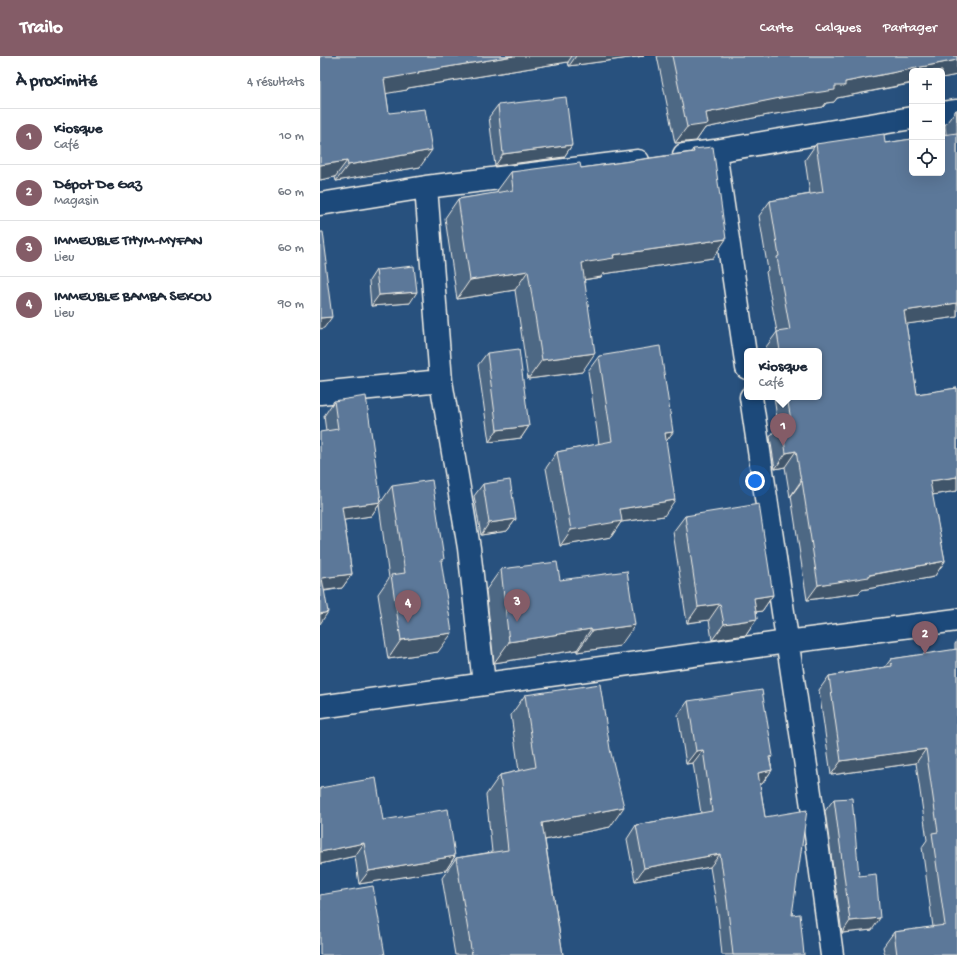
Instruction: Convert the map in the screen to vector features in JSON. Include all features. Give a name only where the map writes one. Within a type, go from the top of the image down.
[{"type":"street","points":[[945,113],[957,111]]},
{"type":"street","points":[[320,204],[426,187],[715,151],[909,119]]},
{"type":"street","points":[[715,151],[744,348]]},
{"type":"street","points":[[426,187],[441,381],[468,548],[484,684]]},
{"type":"street","points":[[320,393],[441,381]]},
{"type":"street","points":[[751,400],[814,820],[832,955]]},
{"type":"street","points":[[320,707],[787,642],[957,620]]},
{"type":"building","points":[[320,56],[513,56],[384,79],[389,113],[425,109],[432,150],[348,165],[347,161],[320,165]]},
{"type":"building","points":[[672,56],[957,56],[957,60],[909,68],[909,69],[845,82],[845,86],[835,86],[835,90],[780,98],[706,113],[708,124],[687,127]]},
{"type":"building","points":[[566,97],[572,145],[503,154],[498,105]]},
{"type":"building","points":[[957,133],[957,303],[904,311],[917,394],[957,388],[957,477],[930,481],[945,561],[869,575],[869,577],[818,585],[796,451],[786,453],[781,422],[791,420],[788,400],[822,400],[822,348],[780,348],[777,332],[790,330],[777,257],[779,256],[770,201],[823,192],[816,144],[884,134],[885,143],[909,139],[909,176],[945,176],[945,135]]},
{"type":"building","points":[[713,147],[726,239],[613,255],[614,258],[582,263],[595,353],[542,360],[528,271],[470,280],[458,199],[513,190],[511,172],[580,163],[581,168],[694,152],[693,149]]},
{"type":"building","points":[[320,232],[323,232],[327,263],[325,263],[332,317],[320,318]]},
{"type":"building","points":[[414,266],[417,292],[379,295],[376,270]]},
{"type":"building","points":[[660,346],[673,432],[665,433],[675,500],[620,509],[622,521],[571,530],[557,452],[612,441],[599,356]]},
{"type":"building","points":[[519,349],[529,426],[497,430],[487,353]]},
{"type":"building","points":[[366,396],[381,502],[342,507],[352,574],[322,578],[328,612],[320,614],[320,432],[338,429],[334,401]]},
{"type":"building","points":[[432,480],[444,559],[441,560],[452,633],[401,640],[391,575],[405,573],[392,486]]},
{"type":"building","points":[[510,480],[516,519],[489,523],[483,484]]},
{"type":"building","points":[[759,504],[773,595],[754,598],[757,619],[724,624],[720,604],[698,607],[685,516]]},
{"type":"building","points":[[557,562],[560,580],[627,571],[635,625],[592,631],[591,629],[509,642],[501,569]]},
{"type":"building","points":[[957,649],[957,955],[897,955],[894,932],[945,925],[932,833],[938,832],[926,749],[841,761],[829,676],[892,666],[891,659]]},
{"type":"building","points":[[600,684],[610,749],[624,807],[542,823],[563,955],[472,955],[456,858],[508,850],[500,775],[536,767],[525,695]]},
{"type":"building","points":[[762,690],[773,756],[769,757],[772,770],[758,773],[765,817],[807,810],[792,915],[800,914],[804,955],[733,955],[720,854],[644,868],[636,825],[712,811],[703,750],[696,751],[688,701]]},
{"type":"building","points":[[376,778],[383,820],[448,809],[455,856],[369,871],[364,843],[320,852],[320,788]]},
{"type":"building","points":[[852,798],[859,876],[876,874],[880,918],[850,921],[834,799]]},
{"type":"building","points":[[373,886],[385,955],[320,955],[320,895]]},
{"type":"place","name":"Kiosque","points":[[783,446]]},
{"type":"place","name":"IMMEUBLE THYM-MYFAN","points":[[517,622]]},
{"type":"place","name":"IMMEUBLE BAMBA SEKOU","points":[[408,623]]},
{"type":"place","name":"Dépot De Gaz","points":[[925,654]]}]
